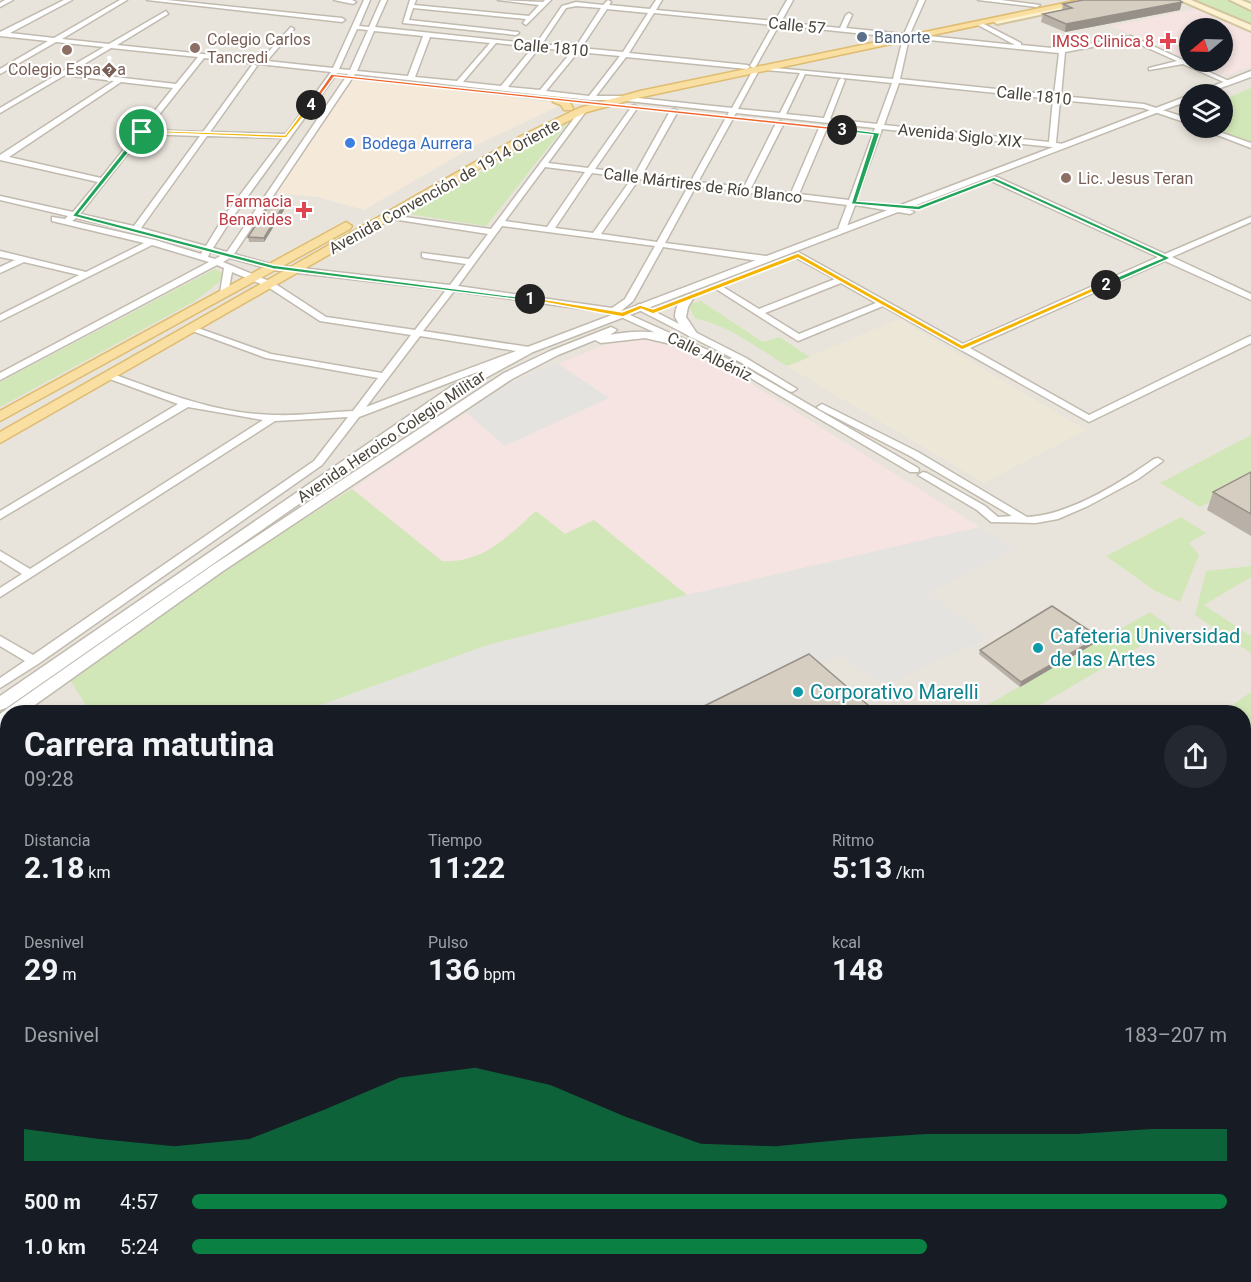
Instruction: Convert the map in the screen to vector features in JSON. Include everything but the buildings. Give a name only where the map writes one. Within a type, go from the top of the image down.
[{"type":"main road","name":"Avenida Convención de 1914 Oriente","points":[[988,21],[1037,5],[1065,0]]},
{"type":"main road","name":"Avenida Convención de 1914 Oriente","points":[[0,417],[562,104],[592,103],[619,98],[988,21],[1077,0]]},
{"type":"main road","name":"Avenida Convención de 1914 Oriente","points":[[1018,14],[1092,0]]},
{"type":"main road","name":"Avenida Convención de 1914 Oriente","points":[[988,21],[1105,0]]},
{"type":"main road","points":[[1187,0],[1251,28]]},
{"type":"main road","points":[[1234,0],[1251,7]]},
{"type":"main road","name":"Avenida Convención de 1914 Oriente","points":[[0,438],[549,124],[592,103],[632,90],[756,68]]},
{"type":"street","points":[[0,5],[10,0]]},
{"type":"street","points":[[1,36],[69,0]]},
{"type":"street","points":[[0,72],[124,0]]},
{"type":"street","points":[[150,0],[342,20]]},
{"type":"street","points":[[233,8],[244,0]]},
{"type":"street","points":[[337,0],[353,2]]},
{"type":"street","points":[[0,377],[229,255],[243,234],[241,218],[286,136],[334,73],[367,0]]},
{"type":"street","points":[[206,253],[220,231],[241,218],[351,75],[384,0]]},
{"type":"street","points":[[501,0],[546,2]]},
{"type":"street","points":[[532,0],[546,2]]},
{"type":"street","points":[[541,93],[577,49],[610,0]]},
{"type":"street","name":"Avenida Heroico Colegio Militar","points":[[0,684],[318,463],[592,103],[659,0]]},
{"type":"street","points":[[619,313],[629,301],[756,68],[790,0]]},
{"type":"street","points":[[842,229],[857,203],[878,130],[922,0]]},
{"type":"street","points":[[981,0],[1037,5]]},
{"type":"street","points":[[531,18],[412,3],[405,22],[514,36],[531,18],[546,2]]},
{"type":"street","name":"Calle 57","points":[[536,46],[564,7],[569,5],[1062,51],[1131,38],[1179,60]]},
{"type":"street","points":[[2,109],[166,13]]},
{"type":"street","points":[[842,29],[849,15]]},
{"type":"street","name":"Calle 57","points":[[988,21],[1025,47]]},
{"type":"street","name":"Calle 1810","points":[[354,27],[1058,97],[1162,111],[1179,118]]},
{"type":"street","points":[[263,62],[291,29]]},
{"type":"street","points":[[411,78],[427,35]]},
{"type":"street","name":"Avenida Siglo XIX","points":[[1,36],[263,62],[334,73]]},
{"type":"street","points":[[459,83],[495,42]]},
{"type":"street","points":[[503,88],[536,49],[536,46]]},
{"type":"street","points":[[1052,148],[1062,51]]},
{"type":"street","points":[[65,221],[75,215],[202,57]]},
{"type":"street","name":"Avenida Siglo XIX","points":[[202,57],[254,66],[351,75],[562,104]]},
{"type":"street","points":[[1151,69],[1179,63]]},
{"type":"street","points":[[136,229],[254,66]]},
{"type":"street","points":[[1206,72],[1228,82]]},
{"type":"street","points":[[61,73],[177,86]]},
{"type":"street","points":[[1223,84],[1251,74]]},
{"type":"street","name":"Avenida Siglo XIX","points":[[351,75],[411,78],[503,88],[592,103],[731,114]]},
{"type":"street","points":[[746,191],[802,75]]},
{"type":"street","points":[[1,157],[121,79]]},
{"type":"street","points":[[794,196],[842,80]]},
{"type":"street","points":[[1233,87],[1251,80]]},
{"type":"street","name":"Avenida Siglo XIX","points":[[619,98],[731,114],[1052,148]]},
{"type":"street","name":"Avenida Heroico Colegio Militar","points":[[0,704],[456,389],[487,370],[619,313],[842,229],[994,179],[1179,102]]},
{"type":"street","points":[[550,229],[634,107]]},
{"type":"street","name":"Avenida Heroico Colegio Militar","points":[[24,705],[218,568],[508,376],[563,349],[798,255],[1052,148],[1179,107]]},
{"type":"street","points":[[596,235],[637,177],[674,111]]},
{"type":"street","points":[[142,132],[286,136]]},
{"type":"street","points":[[1230,138],[1251,146]]},
{"type":"street","points":[[1,157],[101,180]]},
{"type":"street","name":"Calle Mártires de Río Blanco","points":[[544,165],[907,209]]},
{"type":"street","points":[[994,179],[1251,297]]},
{"type":"street","points":[[0,198],[136,229],[206,253],[218,262],[271,285],[323,319],[529,350]]},
{"type":"street","points":[[0,206],[206,253]]},
{"type":"street","points":[[386,216],[493,232]]},
{"type":"street","points":[[962,348],[1251,219]]},
{"type":"street","points":[[500,223],[766,259]]},
{"type":"street","points":[[220,231],[243,234]]},
{"type":"street","points":[[0,318],[160,236]]},
{"type":"street","name":"Calle Albéniz","points":[[206,253],[229,255],[273,267],[298,268],[452,288],[619,313],[743,360],[830,412],[914,454],[1023,518]]},
{"type":"street","points":[[0,254],[85,274]]},
{"type":"street","points":[[425,255],[471,261]]},
{"type":"street","points":[[798,255],[1089,419],[1251,339]]},
{"type":"street","points":[[0,270],[22,260]]},
{"type":"street","points":[[224,293],[229,267]]},
{"type":"street","points":[[758,313],[841,280]]},
{"type":"street","points":[[717,287],[798,338],[883,303]]},
{"type":"street","points":[[689,297],[682,304],[680,312],[681,321],[690,340]]},
{"type":"street","name":"Calle Albéniz","points":[[640,307],[653,312],[690,340],[973,504],[995,520],[1023,518]]},
{"type":"street","points":[[192,329],[269,356],[385,376]]},
{"type":"street","points":[[563,349],[641,333],[690,340]]},
{"type":"street","points":[[110,376],[186,404],[273,418],[357,414],[529,350]]},
{"type":"street","points":[[0,516],[186,404]]},
{"type":"street","points":[[0,593],[273,418]]},
{"type":"street","points":[[900,462],[914,454]]},
{"type":"street","points":[[1023,518],[1042,519],[1059,514],[1135,478],[1158,461]]},
{"type":"street","points":[[973,504],[985,496]]},
{"type":"street","points":[[0,555],[30,574]]},
{"type":"street","points":[[0,640],[34,661]]},
{"type":"shaded area","points":[[0,0],[1251,0],[1251,705],[0,705]]},
{"type":"shaded area","name":"IMSS Clinica 8","points":[[1195,9],[1217,18],[1179,18],[1179,56],[1112,26]]},
{"type":"shaded area","name":"IMSS Clinica 8","points":[[1233,25],[1251,32],[1251,67],[1223,76],[1214,72],[1233,72]]},
{"type":"shaded area","points":[[350,78],[563,104],[474,146],[364,210],[318,197],[273,193]]},
{"type":"shaded area","points":[[899,319],[1086,430],[984,483],[787,366]]},
{"type":"shaded area","points":[[651,337],[739,376],[980,527],[687,595],[594,520],[565,534],[502,542],[482,555],[455,562],[442,561],[352,489],[510,383],[620,339]]},
{"type":"shaded area","points":[[557,363],[609,398],[505,446],[466,412],[510,383]]},
{"type":"shaded area","points":[[980,527],[1014,549],[928,594],[990,637],[885,686],[841,655],[742,705],[321,705],[488,645],[687,595]]},
{"type":"green space","points":[[1189,0],[1229,0],[1251,9],[1251,26]]},
{"type":"green space","points":[[1251,88],[1251,144],[1233,137],[1233,96]]},
{"type":"green space","points":[[569,121],[486,226],[408,214]]},
{"type":"green space","points":[[215,269],[222,273],[221,281],[195,301],[0,407],[0,382]]},
{"type":"green space","points":[[701,301],[763,342],[779,337],[810,357],[787,366],[732,332],[696,319],[689,308],[693,303]]},
{"type":"green space","points":[[1251,435],[1251,481],[1200,507],[1160,483]]},
{"type":"green space","points":[[352,489],[442,561],[457,561],[482,553],[505,539],[536,511],[565,534],[594,520],[687,595],[488,645],[321,705],[86,705],[70,680],[251,552]]},
{"type":"green space","points":[[1181,517],[1206,533],[1189,543],[1199,555],[1180,602],[1155,591],[1106,556]]},
{"type":"green space","points":[[1251,566],[1251,577],[1204,605],[1251,636],[1251,653],[1195,615],[1206,571]]},
{"type":"green space","points":[[1150,612],[1171,628],[1040,705],[987,705]]},
{"type":"green space","points":[[1251,692],[1251,705],[1233,705]]},
{"type":"place","name":"Banorte","points":[[862,37]]},
{"type":"place","name":"IMSS Clinica 8","points":[[1168,41]]},
{"type":"place","name":"Colegio Carlos Tancredi","points":[[195,48]]},
{"type":"place","name":"Colegio Espa�a","points":[[67,50]]},
{"type":"place","name":"Bodega Aurrera","points":[[350,143]]},
{"type":"place","name":"Lic. Jesus Teran","points":[[1066,178]]},
{"type":"place","name":"Farmacia Benavides","points":[[304,210]]},
{"type":"place","name":"Cafeteria Universidad de las Artes","points":[[1038,648]]},
{"type":"place","name":"Corporativo Marelli","points":[[798,692]]},
{"type":"route","points":[[333,75],[877,133],[853,203],[870,202],[919,208],[994,179],[1167,258],[962,348],[798,255],[653,312],[640,307],[623,314],[452,288],[298,268],[273,267],[75,215],[142,132],[286,136],[333,75]]}]
